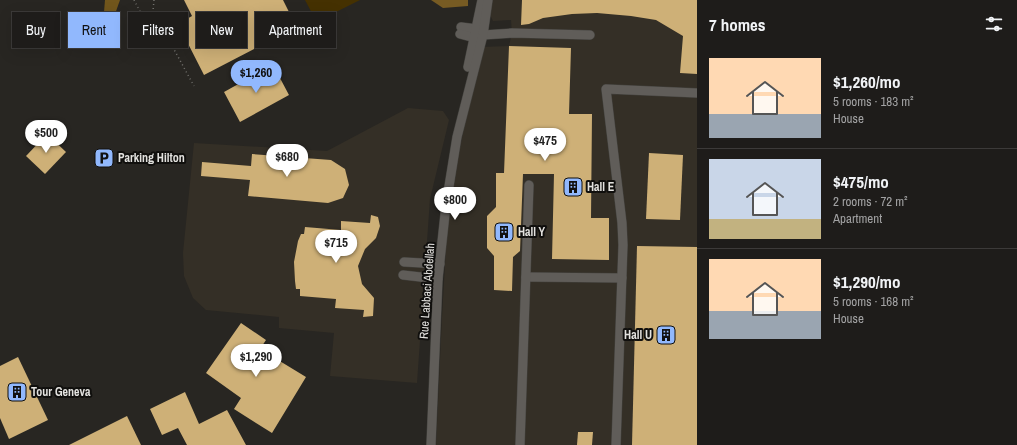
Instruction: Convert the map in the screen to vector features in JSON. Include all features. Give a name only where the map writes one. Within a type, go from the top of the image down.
[{"type":"street","name":"Rue Labbaci Abdellah","points":[[478,34],[482,0]]},
{"type":"street","name":"Rue Labbaci Abdellah","points":[[426,445],[441,206],[448,160],[478,34],[488,0]]},
{"type":"street","points":[[461,30],[478,34],[512,33],[590,35]]},
{"type":"street","points":[[616,445],[622,278],[622,223],[606,88],[697,92]]},
{"type":"street","points":[[520,445],[529,185]]},
{"type":"street","points":[[404,262],[437,264]]},
{"type":"street","points":[[403,275],[436,279]]},
{"type":"street","points":[[526,277],[622,278]]},
{"type":"street","name":"Rue Labbaci Abdellah","points":[[431,445],[436,279]]},
{"type":"path","points":[[134,0],[140,12]]},
{"type":"path","points":[[154,0],[154,12]]},
{"type":"path","points":[[173,48],[194,86]]},
{"type":"shaded area","points":[[105,0],[120,0],[116,12],[104,12]]},
{"type":"shaded area","points":[[305,0],[360,0],[336,12],[311,12]]},
{"type":"shaded area","points":[[431,0],[468,0],[468,6],[443,8]]},
{"type":"shaded area","points":[[491,0],[697,0],[697,445],[436,445],[447,229],[460,147],[481,47],[509,46],[512,33],[511,20],[493,21],[490,15]]},
{"type":"shaded area","points":[[408,108],[443,111],[449,120],[430,199],[417,383],[330,376],[334,333],[279,328],[279,317],[206,310],[193,298],[184,276],[183,253],[194,143],[327,151]]},
{"type":"building","points":[[184,0],[283,0],[289,12],[255,12],[254,45],[256,48],[204,75],[188,44],[188,18],[192,16]]},
{"type":"building","points":[[522,0],[697,0],[697,74],[680,73],[683,36],[656,20],[597,13],[572,14],[543,18],[529,24],[521,25]]},
{"type":"building","points":[[509,46],[571,48],[569,114],[592,114],[591,218],[609,218],[609,260],[552,259],[554,174],[523,174],[520,251],[513,257],[512,291],[494,290],[494,256],[487,248],[487,216],[496,207],[496,173],[504,173]]},
{"type":"building","points":[[273,65],[289,95],[240,122],[224,92]]},
{"type":"building","points":[[47,134],[66,152],[45,174],[26,156]]},
{"type":"building","name":"Hall E","points":[[649,153],[683,155],[680,220],[646,219]]},
{"type":"building","points":[[252,154],[331,160],[345,169],[349,185],[343,198],[328,203],[248,196],[250,180],[201,176],[202,162],[251,166]]},
{"type":"building","points":[[371,215],[378,217],[380,226],[376,238],[365,249],[358,266],[362,284],[374,298],[373,316],[363,317],[364,310],[335,308],[336,299],[300,296],[300,289],[296,289],[294,262],[298,241],[301,234],[304,234],[305,227],[341,230],[341,221],[370,223]]},
{"type":"building","name":"Hall U","points":[[637,246],[697,247],[697,445],[632,445]]},
{"type":"building","points":[[241,323],[266,340],[260,349],[306,377],[272,433],[234,409],[241,398],[206,373]]},
{"type":"building","name":"Tour Geneva","points":[[18,357],[48,420],[9,439],[0,418],[0,366]]},
{"type":"building","points":[[185,392],[199,424],[227,410],[246,445],[187,445],[178,428],[162,435],[150,409]]},
{"type":"building","points":[[127,416],[141,445],[69,445]]},
{"type":"building","points":[[578,432],[593,432],[592,445],[577,445]]},
{"type":"place","name":"Parking Hilton","points":[[104,158]]},
{"type":"place","name":"Hall E","points":[[573,187]]},
{"type":"place","name":"Hall Y","points":[[504,232]]},
{"type":"place","name":"Hall U","points":[[666,335]]},
{"type":"place","name":"Tour Geneva","points":[[17,392]]}]
